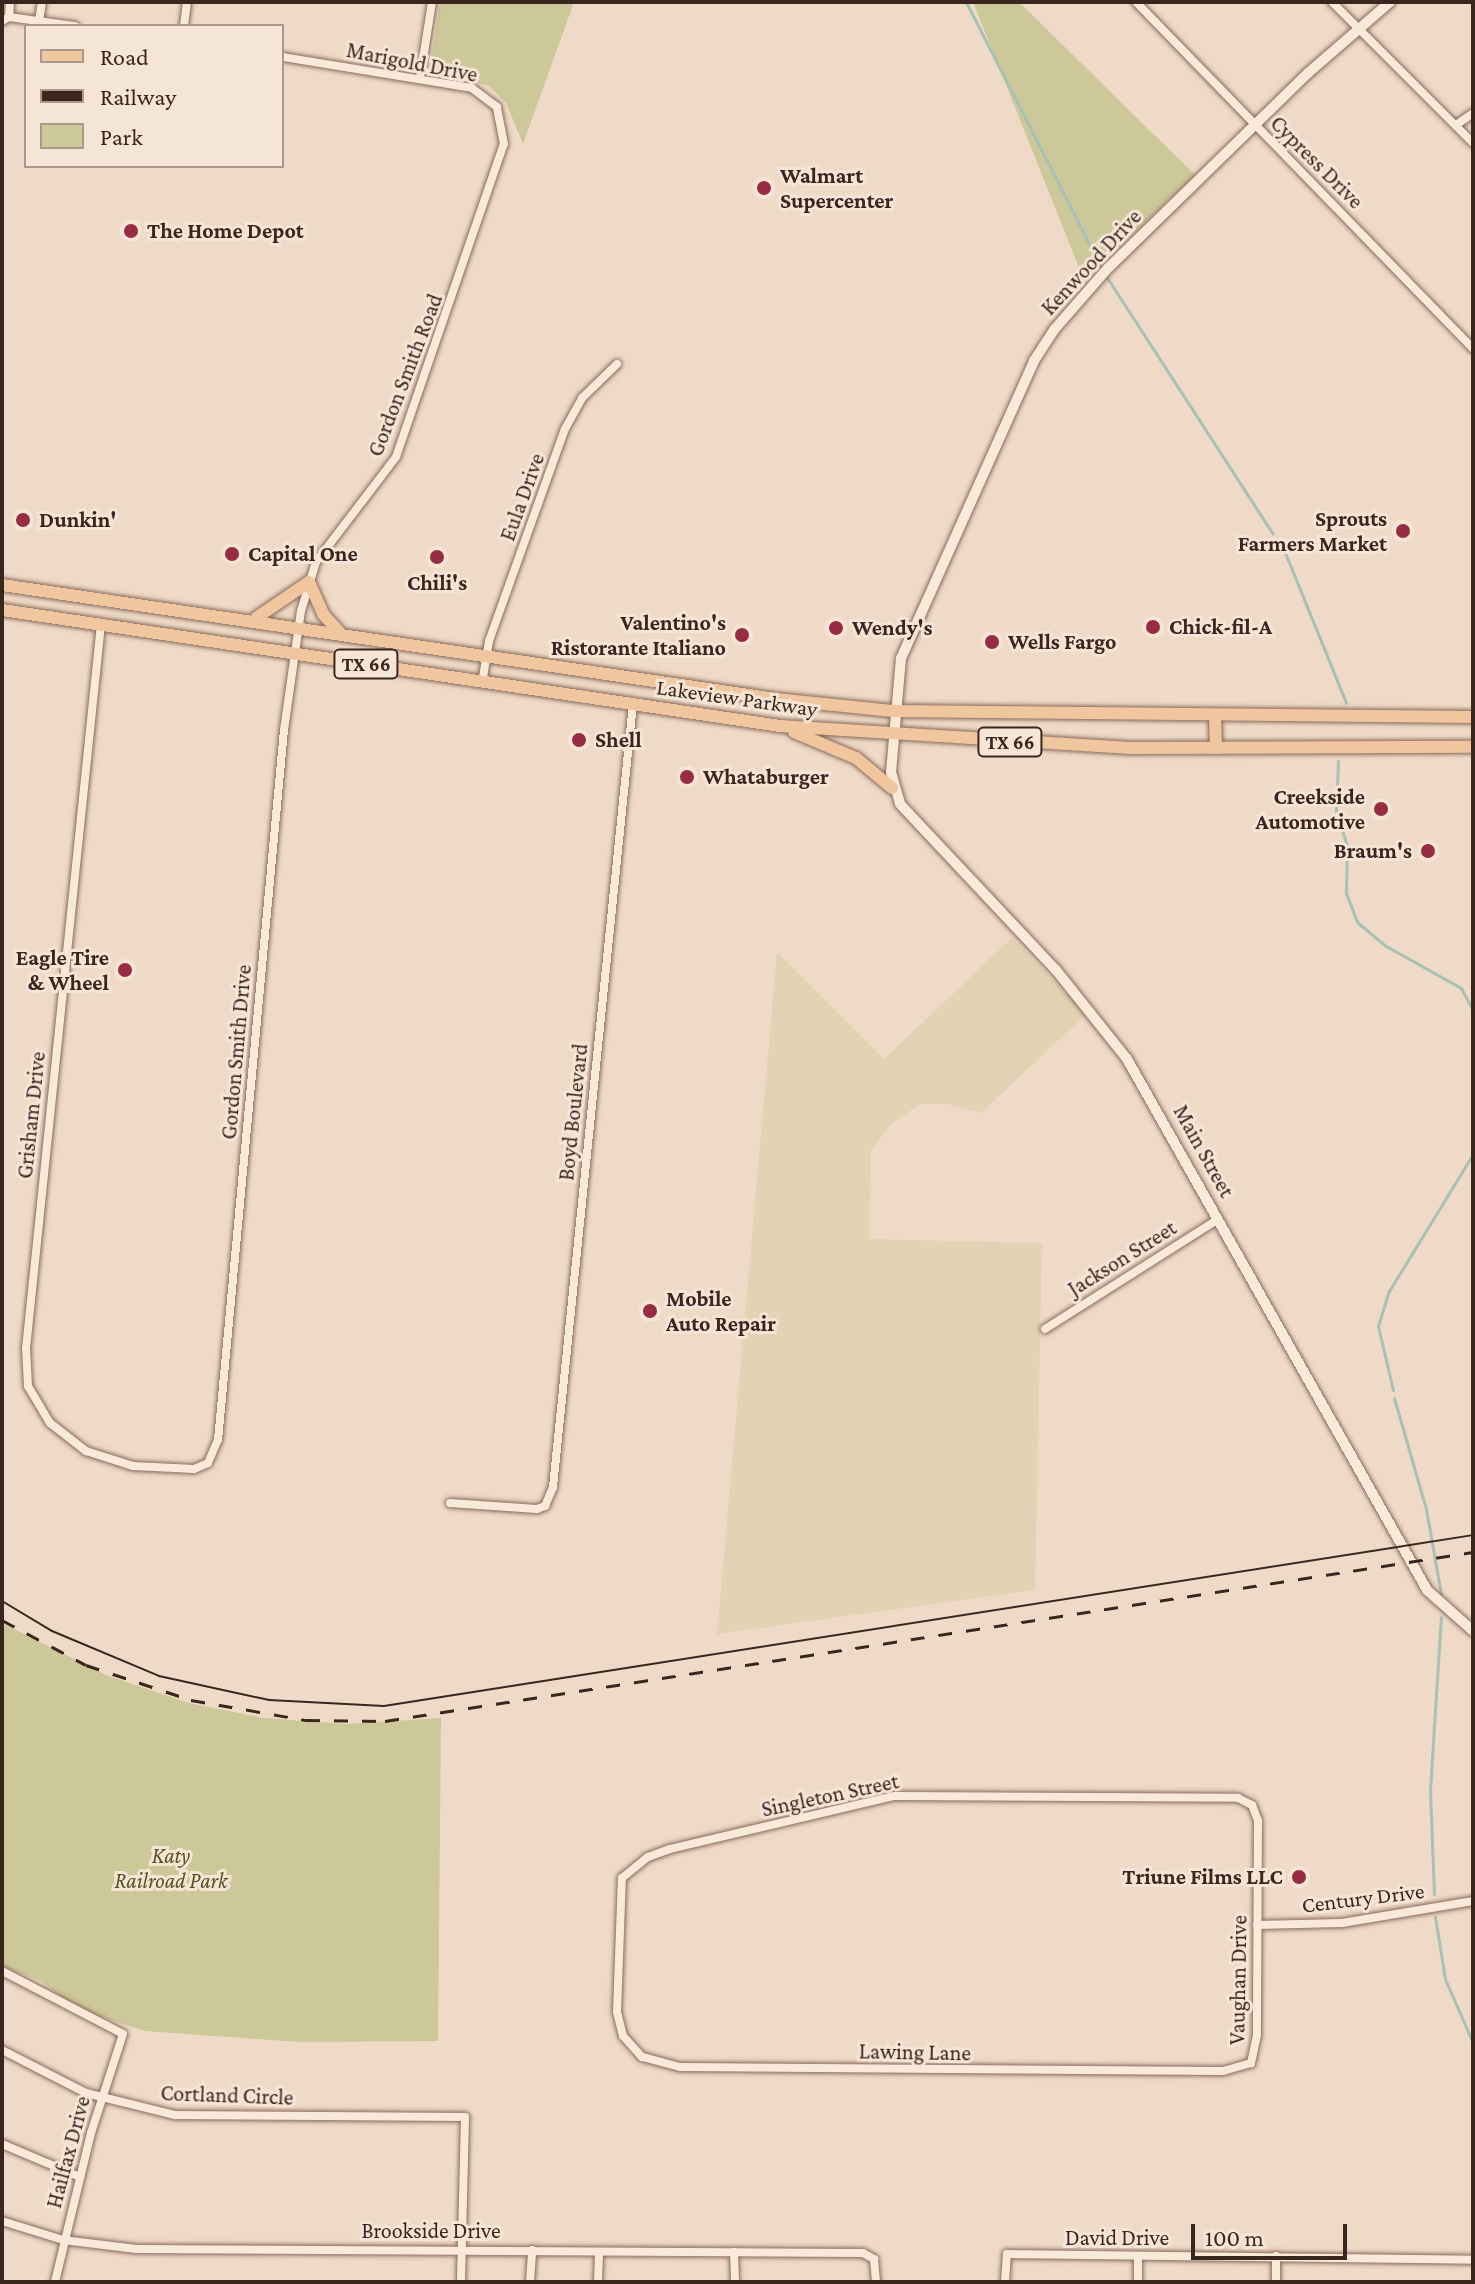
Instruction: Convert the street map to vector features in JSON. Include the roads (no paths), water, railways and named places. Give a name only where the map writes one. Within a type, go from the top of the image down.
[{"type":"main road","points":[[253,619],[279,607],[309,582],[323,614],[340,633]]},
{"type":"main road","name":"Lakeview Parkway","points":[[2,585],[298,625],[643,680],[892,711],[1215,717],[1473,717]]},
{"type":"main road","points":[[101,624],[104,599]]},
{"type":"main road","name":"Lakeview Parkway","points":[[2,610],[780,726],[890,736],[1216,748],[1473,747]]},
{"type":"main road","points":[[625,677],[633,704]]},
{"type":"main road","points":[[633,704],[643,680]]},
{"type":"main road","points":[[1215,717],[1216,748]]},
{"type":"main road","points":[[780,726],[856,758],[892,788]]},
{"type":"street","points":[[10,2],[6,19],[61,24]]},
{"type":"street","points":[[39,21],[42,2]]},
{"type":"street","points":[[184,24],[187,2]]},
{"type":"street","points":[[420,78],[432,2]]},
{"type":"street","name":"Cypress Drive","points":[[1136,2],[1473,349]]},
{"type":"street","points":[[1332,2],[1473,143]]},
{"type":"street","name":"Kenwood Drive","points":[[892,711],[901,658],[1034,361],[1091,287],[1128,249],[1390,2]]},
{"type":"street","name":"Marigold Drive","points":[[284,57],[472,88],[497,107],[505,135],[494,185]]},
{"type":"street","points":[[1456,125],[1473,113]]},
{"type":"street","name":"Gordon Smith Road","points":[[293,652],[309,582],[338,529],[384,479],[396,457],[494,185]]},
{"type":"street","name":"Eula Drive","points":[[482,683],[485,656],[565,429],[582,398],[617,364]]},
{"type":"street","name":"Grisham Drive","points":[[101,624],[32,1289],[28,1386],[50,1423],[100,1458],[133,1466],[194,1469],[214,1455]]},
{"type":"street","name":"Gordon Smith Drive","points":[[214,1455],[293,652]]},
{"type":"street","name":"Boyd Boulevard","points":[[450,1503],[529,1510],[545,1506],[553,1487],[633,704]]},
{"type":"street","points":[[892,711],[892,788]]},
{"type":"street","name":"Main Street","points":[[892,788],[935,844],[1094,1014],[1147,1089],[1427,1590],[1473,1631]]},
{"type":"street","name":"Jackson Street","points":[[1045,1329],[1218,1219]]},
{"type":"street","name":"Singleton Street","points":[[617,2012],[622,1878],[648,1857],[670,1849],[895,1796],[1238,1798]]},
{"type":"street","name":"Vaughan Drive","points":[[1238,1798],[1252,1805],[1258,1821],[1256,2051],[1241,2070]]},
{"type":"street","name":"Century Drive","points":[[1257,1925],[1342,1923],[1473,1901]]},
{"type":"street","name":"Hailfax Drive","points":[[2,1971],[123,2034],[80,2177],[55,2282]]},
{"type":"street","name":"Lawing Lane","points":[[617,2012],[623,2036],[642,2057],[680,2067],[1241,2070]]},
{"type":"street","name":"Cortland Circle","points":[[2,2050],[102,2098],[175,2115],[465,2117],[462,2248]]},
{"type":"street","points":[[2,2144],[80,2177]]},
{"type":"street","name":"Brookside Drive","points":[[2,2221],[63,2240],[136,2249],[462,2248],[863,2253],[874,2259],[876,2282]]},
{"type":"street","points":[[461,2282],[462,2248]]},
{"type":"street","points":[[530,2282],[532,2250]]},
{"type":"street","points":[[598,2282],[599,2252]]},
{"type":"street","points":[[734,2252],[735,2282]]},
{"type":"street","name":"David Drive","points":[[1005,2282],[1004,2259],[1007,2254],[1473,2260]]},
{"type":"street","points":[[1138,2256],[1138,2282]]},
{"type":"street","points":[[1276,2256],[1276,2282]]},
{"type":"waterway","points":[[966,2],[1102,269]]},
{"type":"waterway","points":[[1106,276],[1273,534]]},
{"type":"waterway","points":[[1284,550],[1346,703]]},
{"type":"waterway","points":[[1338,761],[1336,812],[1347,845],[1346,893],[1357,922],[1386,946],[1461,988],[1473,1011]]},
{"type":"waterway","points":[[1393,1390],[1378,1326],[1389,1291],[1473,1154]]},
{"type":"waterway","points":[[1394,1398],[1426,1509],[1441,1594]]},
{"type":"waterway","points":[[1434,1894],[1430,1790],[1441,1617]]},
{"type":"waterway","points":[[1435,1917],[1445,1979],[1473,2043]]},
{"type":"tram line","points":[[2,1601],[52,1631],[159,1676],[269,1700],[384,1706],[1473,1535]]},
{"type":"railway","points":[[2,1620],[86,1665],[191,1700],[306,1720],[385,1721],[1473,1552]]},
{"type":"place","name":"Walmart Supercenter","points":[[764,188]]},
{"type":"place","name":"The Home Depot","points":[[131,231]]},
{"type":"place","name":"Dunkin'","points":[[23,520]]},
{"type":"place","name":"Sprouts Farmers Market","points":[[1403,531]]},
{"type":"place","name":"Capital One","points":[[232,554]]},
{"type":"place","name":"Chili's","points":[[437,557]]},
{"type":"place","name":"Chick-fil-A","points":[[1153,627]]},
{"type":"place","name":"Wendy's","points":[[836,628]]},
{"type":"place","name":"Valentino's Ristorante Italiano","points":[[742,635]]},
{"type":"place","name":"Wells Fargo","points":[[992,642]]},
{"type":"place","name":"Shell","points":[[579,740]]},
{"type":"place","name":"Whataburger","points":[[687,777]]},
{"type":"place","name":"Creekside Automotive","points":[[1381,809]]},
{"type":"place","name":"Braum's","points":[[1428,851]]},
{"type":"place","name":"Eagle Tire & Wheel","points":[[125,970]]},
{"type":"place","name":"Mobile Auto Repair","points":[[650,1311]]},
{"type":"place","name":"Triune Films LLC","points":[[1299,1877]]},
{"type":"park label","name":"Katy Railroad Park","points":[[171,1868]]}]
